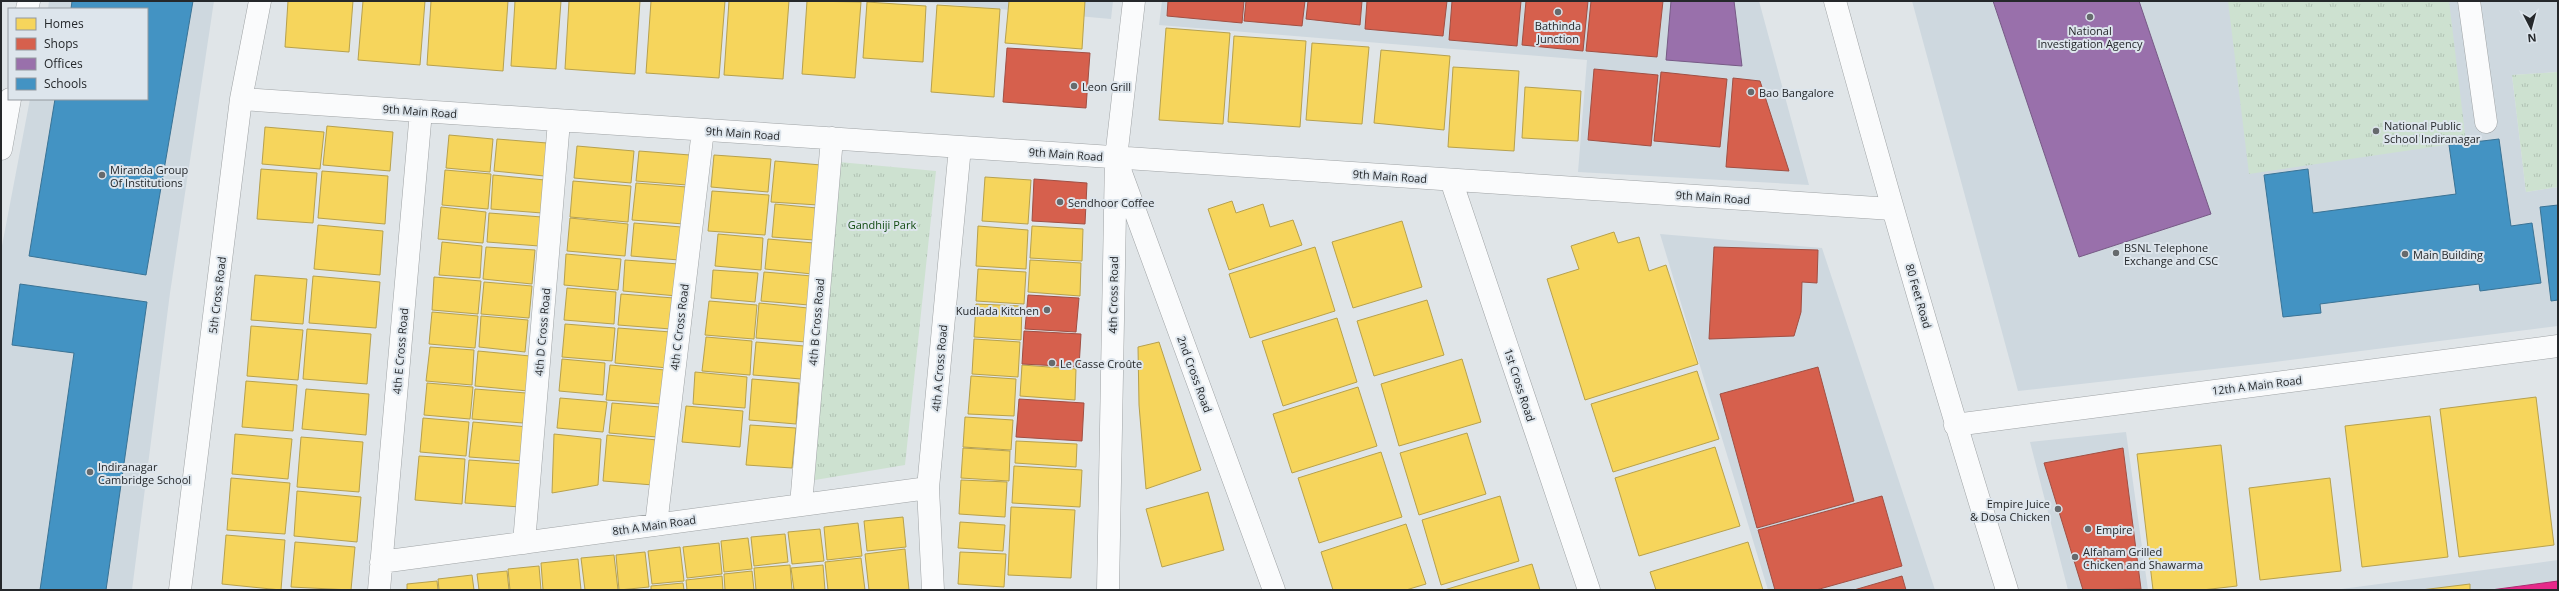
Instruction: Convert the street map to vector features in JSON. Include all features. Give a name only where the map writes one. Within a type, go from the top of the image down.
[{"type":"street","name":"5th Cross Road","points":[[180,590],[241,99],[260,1]]},
{"type":"street","name":"4th Cross Road","points":[[1108,590],[1116,158],[1134,1]]},
{"type":"street","name":"80 Feet Road","points":[[1835,1],[1892,209],[1904,244],[1956,425],[2008,590]]},
{"type":"street","points":[[2469,1],[2486,122]]},
{"type":"street","name":"9th Main Road","points":[[241,99],[1892,209]]},
{"type":"street","points":[[1,149],[10,100]]},
{"type":"street","name":"4th E Cross Road","points":[[379,590],[422,111]]},
{"type":"street","name":"4th D Cross Road","points":[[524,543],[559,121]]},
{"type":"street","name":"4th C Cross Road","points":[[656,525],[703,130]]},
{"type":"street","name":"4th B Cross Road","points":[[801,505],[832,138]]},
{"type":"street","name":"4th A Cross Road","points":[[933,590],[928,488],[960,147]]},
{"type":"street","name":"2nd Cross Road","points":[[1116,158],[1274,590]]},
{"type":"street","name":"1st Cross Road","points":[[1451,180],[1588,590]]},
{"type":"street","name":"12th A Main Road","points":[[1956,425],[2558,346]]},
{"type":"street","name":"8th A Main Road","points":[[381,562],[928,488]]},
{"type":"shaded area","points":[[49,1],[214,1],[170,293],[132,590],[1,590],[1,251],[30,100],[148,100],[148,8],[48,8]]},
{"type":"shaded area","points":[[911,1],[1113,1],[1111,19]]},
{"type":"shaded area","points":[[1162,1],[1759,1],[1809,185],[1578,172],[1587,60],[1159,25]]},
{"type":"shaded area","points":[[1912,1],[2558,1],[2558,72],[2512,75],[2526,192],[2558,187],[2558,326],[2267,363],[2018,391]]},
{"type":"shaded area","points":[[1660,234],[1822,248],[1935,590],[1768,590]]},
{"type":"shaded area","points":[[2126,432],[2148,590],[2068,590],[2030,442]]},
{"type":"shaded area","points":[[2558,560],[2558,590],[2334,590]]},
{"type":"green space","points":[[2228,1],[2449,1],[2466,142],[2249,174]]},
{"type":"green space","points":[[2558,72],[2558,187],[2526,192],[2512,75]]},
{"type":"green space","name":"Gandhiji Park","points":[[839,162],[936,171],[905,465],[809,481]]},
{"type":"building: Homes","points":[[288,1],[353,1],[349,52],[285,47]]},
{"type":"building: Homes","points":[[363,1],[425,1],[420,65],[358,60]]},
{"type":"building: Homes","points":[[431,1],[508,1],[503,71],[427,65]]},
{"type":"building: Homes","points":[[515,1],[561,1],[556,69],[511,66]]},
{"type":"building: Homes","points":[[569,1],[640,1],[635,74],[565,69]]},
{"type":"building: Homes","points":[[651,1],[725,1],[719,78],[646,73]]},
{"type":"building: Homes","points":[[729,1],[789,1],[783,79],[724,75]]},
{"type":"building: Homes","points":[[807,1],[861,2],[855,78],[802,74]]},
{"type":"building: Homes","points":[[1009,1],[1085,1],[1082,49],[1005,43]]},
{"type":"building: Homes","points":[[867,2],[926,6],[923,62],[863,58]]},
{"type":"building: Homes","points":[[937,5],[1000,9],[994,97],[931,92]]},
{"type":"building: Homes","points":[[1166,28],[1230,33],[1223,124],[1159,120]]},
{"type":"building: Homes","points":[[1234,36],[1306,41],[1300,127],[1228,122]]},
{"type":"building: Homes","points":[[1312,43],[1369,47],[1362,124],[1306,120]]},
{"type":"building: Homes","points":[[1381,50],[1450,56],[1444,130],[1374,123]]},
{"type":"building: Homes","points":[[1453,67],[1519,71],[1514,151],[1448,147]]},
{"type":"building: Homes","points":[[1525,87],[1581,91],[1578,141],[1522,138]]},
{"type":"building: Homes","points":[[327,126],[393,132],[390,171],[323,165]]},
{"type":"building: Homes","points":[[265,127],[324,132],[320,169],[262,164]]},
{"type":"building: Homes","points":[[449,135],[493,139],[490,172],[446,168]]},
{"type":"building: Homes","points":[[497,139],[547,143],[544,176],[494,171]]},
{"type":"building: Homes","points":[[577,146],[634,151],[631,183],[574,178]]},
{"type":"building: Homes","points":[[639,151],[690,155],[687,185],[636,181]]},
{"type":"building: Homes","points":[[714,155],[771,159],[768,192],[711,187]]},
{"type":"building: Homes","points":[[775,161],[821,165],[818,205],[771,202]]},
{"type":"building: Homes","points":[[261,169],[317,173],[313,223],[257,219]]},
{"type":"building: Homes","points":[[445,170],[491,174],[488,209],[442,205]]},
{"type":"building: Homes","points":[[322,171],[388,176],[385,224],[318,218]]},
{"type":"building: Homes","points":[[493,175],[545,180],[542,213],[491,209]]},
{"type":"building: Homes","points":[[985,177],[1031,180],[1028,224],[982,221]]},
{"type":"building: Homes","points":[[573,181],[631,186],[628,222],[570,217]]},
{"type":"building: Homes","points":[[636,183],[687,187],[684,224],[632,220]]},
{"type":"building: Homes","points":[[712,191],[769,195],[765,235],[708,231]]},
{"type":"building: Homes","points":[[1232,201],[1236,213],[1263,204],[1270,227],[1293,220],[1302,245],[1229,270],[1208,209]]},
{"type":"building: Homes","points":[[775,204],[817,208],[814,240],[772,237]]},
{"type":"building: Homes","points":[[441,207],[486,212],[483,243],[438,239]]},
{"type":"building: Homes","points":[[489,213],[542,217],[539,246],[487,242]]},
{"type":"building: Homes","points":[[570,218],[628,224],[625,256],[567,251]]},
{"type":"building: Homes","points":[[1402,221],[1422,287],[1353,308],[1332,242]]},
{"type":"building: Homes","points":[[634,223],[681,227],[679,260],[631,256]]},
{"type":"building: Homes","points":[[318,225],[383,231],[380,275],[314,269]]},
{"type":"building: Homes","points":[[978,226],[1028,230],[1026,269],[976,266]]},
{"type":"building: Homes","points":[[1032,226],[1083,229],[1082,261],[1030,258]]},
{"type":"building: Homes","points":[[1614,232],[1618,243],[1639,237],[1649,271],[1666,265],[1698,364],[1585,400],[1547,279],[1579,269],[1571,246]]},
{"type":"building: Homes","points":[[718,234],[763,238],[761,270],[715,266]]},
{"type":"building: Homes","points":[[768,239],[814,243],[812,274],[765,269]]},
{"type":"building: Homes","points":[[442,242],[482,246],[480,278],[439,275]]},
{"type":"building: Homes","points":[[486,247],[535,250],[532,284],[483,279]]},
{"type":"building: Homes","points":[[1315,247],[1335,311],[1250,338],[1229,274]]},
{"type":"building: Homes","points":[[566,254],[621,259],[618,290],[564,285]]},
{"type":"building: Homes","points":[[625,260],[679,264],[677,296],[623,291]]},
{"type":"building: Homes","points":[[1030,260],[1081,263],[1080,296],[1028,292]]},
{"type":"building: Homes","points":[[978,269],[1026,272],[1024,304],[976,301]]},
{"type":"building: Homes","points":[[713,270],[758,273],[755,302],[711,298]]},
{"type":"building: Homes","points":[[764,272],[812,276],[809,305],[761,301]]},
{"type":"building: Homes","points":[[255,275],[307,279],[303,324],[251,320]]},
{"type":"building: Homes","points":[[313,276],[380,282],[376,328],[309,323]]},
{"type":"building: Homes","points":[[434,277],[481,281],[478,314],[432,310]]},
{"type":"building: Homes","points":[[484,282],[532,286],[529,318],[481,314]]},
{"type":"building: Homes","points":[[567,288],[616,292],[614,324],[564,320]]},
{"type":"building: Homes","points":[[621,294],[674,298],[671,329],[618,325]]},
{"type":"building: Homes","points":[[1427,300],[1444,355],[1374,376],[1357,321]]},
{"type":"building: Homes","points":[[709,301],[757,305],[754,339],[705,335]]},
{"type":"building: Homes","points":[[759,303],[808,308],[806,342],[756,338]]},
{"type":"building: Homes","points":[[976,304],[1022,306],[1021,340],[974,337]]},
{"type":"building: Homes","points":[[432,312],[478,316],[475,348],[429,344]]},
{"type":"building: Homes","points":[[481,316],[528,320],[525,352],[479,347]]},
{"type":"building: Homes","points":[[1337,318],[1357,382],[1283,406],[1262,341]]},
{"type":"building: Homes","points":[[565,324],[615,328],[612,361],[562,357]]},
{"type":"building: Homes","points":[[251,326],[303,330],[298,380],[247,376]]},
{"type":"building: Homes","points":[[618,328],[671,332],[668,368],[615,363]]},
{"type":"building: Homes","points":[[307,329],[371,334],[367,384],[303,379]]},
{"type":"building: Homes","points":[[706,337],[752,341],[750,375],[702,371]]},
{"type":"building: Homes","points":[[974,339],[1020,342],[1018,377],[972,374]]},
{"type":"building: Homes","points":[[756,342],[804,346],[801,379],[753,375]]},
{"type":"building: Homes","points":[[1159,342],[1201,470],[1146,489],[1139,405],[1138,347]]},
{"type":"building: Homes","points":[[430,347],[474,350],[472,385],[426,381]]},
{"type":"building: Homes","points":[[478,351],[530,356],[528,391],[475,386]]},
{"type":"building: Homes","points":[[562,359],[605,363],[603,395],[559,391]]},
{"type":"building: Homes","points":[[1462,359],[1481,422],[1399,446],[1381,384]]},
{"type":"building: Homes","points":[[610,365],[665,370],[661,404],[606,400]]},
{"type":"building: Homes","points":[[1022,365],[1076,369],[1075,400],[1020,396]]},
{"type":"building: Homes","points":[[1697,371],[1719,439],[1613,472],[1591,404]]},
{"type":"building: Homes","points":[[695,372],[747,377],[745,408],[693,404]]},
{"type":"building: Homes","points":[[971,376],[1016,379],[1014,416],[968,414]]},
{"type":"building: Homes","points":[[752,379],[799,383],[796,424],[749,420]]},
{"type":"building: Homes","points":[[246,381],[297,385],[293,431],[242,427]]},
{"type":"building: Homes","points":[[427,383],[473,387],[470,419],[424,415]]},
{"type":"building: Homes","points":[[1358,387],[1377,446],[1292,473],[1273,414]]},
{"type":"building: Homes","points":[[306,389],[369,394],[366,435],[302,429]]},
{"type":"building: Homes","points":[[475,389],[526,393],[523,423],[472,419]]},
{"type":"building: Homes","points":[[2536,397],[2554,545],[2459,557],[2440,409]]},
{"type":"building: Homes","points":[[560,398],[607,402],[603,432],[557,428]]},
{"type":"building: Homes","points":[[612,403],[660,407],[657,437],[609,433]]},
{"type":"building: Homes","points":[[686,406],[743,411],[740,447],[682,442]]},
{"type":"building: Homes","points":[[2430,416],[2448,557],[2362,567],[2345,426]]},
{"type":"building: Homes","points":[[965,417],[1013,420],[1011,450],[963,447]]},
{"type":"building: Homes","points":[[423,418],[469,422],[466,456],[420,452]]},
{"type":"building: Homes","points":[[473,422],[528,427],[524,461],[469,457]]},
{"type":"building: Homes","points":[[750,425],[796,428],[792,468],[746,465]]},
{"type":"building: Homes","points":[[1467,433],[1486,494],[1419,515],[1400,453]]},
{"type":"building: Homes","points":[[235,434],[292,439],[288,479],[232,474]]},
{"type":"building: Homes","points":[[554,434],[601,439],[598,485],[552,493]]},
{"type":"building: Homes","points":[[607,435],[657,440],[653,485],[603,481]]},
{"type":"building: Homes","points":[[301,437],[363,442],[359,492],[297,487]]},
{"type":"building: Homes","points":[[1016,441],[1077,444],[1076,467],[1015,463]]},
{"type":"building: Homes","points":[[2221,445],[2237,586],[2202,590],[2153,590],[2137,454]]},
{"type":"building: Homes","points":[[1715,447],[1740,526],[1639,556],[1615,478]]},
{"type":"building: Homes","points":[[963,448],[1010,451],[1009,481],[961,478]]},
{"type":"building: Homes","points":[[1381,452],[1402,517],[1319,543],[1298,478]]},
{"type":"building: Homes","points":[[419,456],[465,459],[462,504],[415,500]]},
{"type":"building: Homes","points":[[469,460],[524,464],[520,507],[465,503]]},
{"type":"building: Homes","points":[[1014,466],[1082,470],[1080,507],[1012,503]]},
{"type":"building: Homes","points":[[231,478],[290,483],[285,534],[227,530]]},
{"type":"building: Homes","points":[[2330,478],[2341,571],[2260,580],[2249,488]]},
{"type":"building: Homes","points":[[961,480],[1007,482],[1005,517],[959,514]]},
{"type":"building: Homes","points":[[297,491],[361,497],[357,542],[294,536]]},
{"type":"building: Homes","points":[[1208,492],[1224,550],[1162,567],[1146,509]]},
{"type":"building: Homes","points":[[1500,496],[1519,561],[1441,585],[1422,520]]},
{"type":"building: Homes","points":[[1011,507],[1075,510],[1071,578],[1008,575]]},
{"type":"building: Homes","points":[[903,517],[906,547],[867,551],[864,521]]},
{"type":"building: Homes","points":[[960,522],[1005,525],[1003,551],[958,548]]},
{"type":"building: Homes","points":[[858,523],[862,556],[827,560],[824,527]]},
{"type":"building: Homes","points":[[1406,524],[1426,584],[1406,590],[1333,590],[1321,552]]},
{"type":"building: Homes","points":[[820,529],[824,561],[792,564],[788,532]]},
{"type":"building: Homes","points":[[785,534],[788,562],[754,566],[751,537]]},
{"type":"building: Homes","points":[[226,535],[285,540],[281,590],[222,584]]},
{"type":"building: Homes","points":[[748,538],[752,569],[724,572],[721,541]]},
{"type":"building: Homes","points":[[295,542],[355,547],[351,590],[291,587]]},
{"type":"building: Homes","points":[[1748,542],[1763,590],[1656,590],[1650,572]]},
{"type":"building: Homes","points":[[719,543],[722,574],[687,578],[683,547]]},
{"type":"building: Homes","points":[[680,547],[684,581],[652,584],[648,551]]},
{"type":"building: Homes","points":[[905,549],[909,590],[869,590],[865,554]]},
{"type":"building: Homes","points":[[645,552],[649,587],[619,590],[616,555]]},
{"type":"building: Homes","points":[[960,552],[1006,554],[1004,587],[958,584]]},
{"type":"building: Homes","points":[[614,555],[618,590],[585,590],[581,558]]},
{"type":"building: Homes","points":[[861,558],[865,590],[828,590],[825,562]]},
{"type":"building: Homes","points":[[578,559],[581,590],[543,590],[541,563]]},
{"type":"building: Homes","points":[[1532,564],[1540,590],[1444,590]]},
{"type":"building: Homes","points":[[790,565],[792,590],[756,590],[754,568]]},
{"type":"building: Homes","points":[[823,565],[825,590],[794,590],[791,568]]},
{"type":"building: Homes","points":[[539,566],[541,590],[510,590],[508,569]]},
{"type":"building: Homes","points":[[507,571],[509,590],[479,590],[477,574]]},
{"type":"building: Homes","points":[[752,571],[754,590],[725,590],[724,574]]},
{"type":"building: Homes","points":[[472,575],[474,590],[439,590],[438,579]]},
{"type":"building: Homes","points":[[722,576],[723,590],[687,590],[686,580]]},
{"type":"building: Homes","points":[[437,581],[438,590],[407,590],[407,584]]},
{"type":"building: Homes","points":[[683,583],[684,590],[651,590],[651,586]]},
{"type":"building: Homes","points":[[2470,584],[2470,590],[2421,590]]},
{"type":"building: Shops","points":[[1168,1],[1244,1],[1242,23],[1167,16]]},
{"type":"building: Shops","points":[[1246,1],[1305,1],[1302,26],[1244,21]]},
{"type":"building: Shops","points":[[1308,1],[1362,1],[1360,25],[1306,19]]},
{"type":"building: Shops","points":[[1367,1],[1447,1],[1443,36],[1365,29]]},
{"type":"building: Shops","points":[[1452,1],[1521,1],[1517,46],[1449,40]]},
{"type":"building: Shops","points":[[1526,1],[1588,1],[1583,51],[1522,45]]},
{"type":"building: Shops","points":[[1591,1],[1663,1],[1657,57],[1586,51]]},
{"type":"building: Shops","points":[[1007,48],[1090,53],[1086,108],[1003,102]]},
{"type":"building: Shops","points":[[1594,69],[1658,75],[1651,146],[1588,140]]},
{"type":"building: Shops","points":[[1661,72],[1727,79],[1720,147],[1654,141]]},
{"type":"building: Shops","points":[[1733,78],[1760,81],[1789,171],[1726,167]]},
{"type":"building: Shops","name":"Sendhoor Coffee","points":[[1034,179],[1087,183],[1085,224],[1032,221]]},
{"type":"building: Shops","points":[[1714,247],[1818,250],[1817,283],[1802,282],[1801,312],[1794,336],[1709,339]]},
{"type":"building: Shops","points":[[1028,295],[1079,298],[1076,332],[1025,329]]},
{"type":"building: Shops","points":[[1024,331],[1081,334],[1079,367],[1022,364]]},
{"type":"building: Shops","points":[[1818,367],[1854,501],[1757,528],[1720,394]]},
{"type":"building: Shops","points":[[1019,399],[1084,403],[1082,441],[1016,437]]},
{"type":"building: Shops","points":[[2123,448],[2141,589],[2083,590],[2044,463]]},
{"type":"building: Shops","points":[[1882,496],[1902,566],[1816,590],[1775,590],[1758,530]]},
{"type":"building: Shops","points":[[1902,576],[1906,590],[1854,590]]},
{"type":"building: Offices","points":[[1671,1],[1734,1],[1742,66],[1666,60]]},
{"type":"building: Offices","points":[[1993,1],[2139,1],[2211,214],[2079,257]]},
{"type":"building: Schools","name":"Miranda Group Of Institutions","points":[[72,1],[193,1],[146,275],[29,256],[55,100],[148,100],[148,8],[71,8]]},
{"type":"building: Schools","name":"Main Building","points":[[2499,139],[2511,226],[2532,223],[2541,283],[2480,291],[2479,284],[2320,304],[2321,313],[2283,317],[2264,175],[2308,169],[2313,213],[2456,194],[2449,145]]},
{"type":"building: Schools","points":[[2558,205],[2558,300],[2551,301],[2540,207]]},
{"type":"building: Schools","name":"Indiranagar Cambridge School","points":[[20,284],[147,302],[106,590],[40,590],[74,353],[12,345]]},
{"type":"building: Health","points":[[2558,581],[2558,590],[2491,590]]},
{"type":"place","name":"Bathinda Junction","points":[[1558,12]]},
{"type":"place","name":"National Investigation Agency","points":[[2090,17]]},
{"type":"place","name":"Leon Grill","points":[[1074,86]]},
{"type":"place","name":"Bao Bangalore","points":[[1751,92]]},
{"type":"place","name":"National Public School Indiranagar","points":[[2376,131]]},
{"type":"place","name":"Miranda Group Of Institutions","points":[[102,175]]},
{"type":"place","name":"Sendhoor Coffee","points":[[1060,202]]},
{"type":"place","name":"BSNL Telephone Exchange and CSC","points":[[2116,253]]},
{"type":"place","name":"Main Building","points":[[2405,254]]},
{"type":"place","name":"Kudlada Kitchen","points":[[1047,310]]},
{"type":"place","name":"Le Casse Croûte","points":[[1052,363]]},
{"type":"place","name":"Indiranagar Cambridge School","points":[[90,472]]},
{"type":"place","name":"Empire Juice & Dosa Chicken","points":[[2058,509]]},
{"type":"place","name":"Empire","points":[[2088,529]]},
{"type":"place","name":"Alfaham Grilled Chicken and Shawarma","points":[[2075,557]]}]
